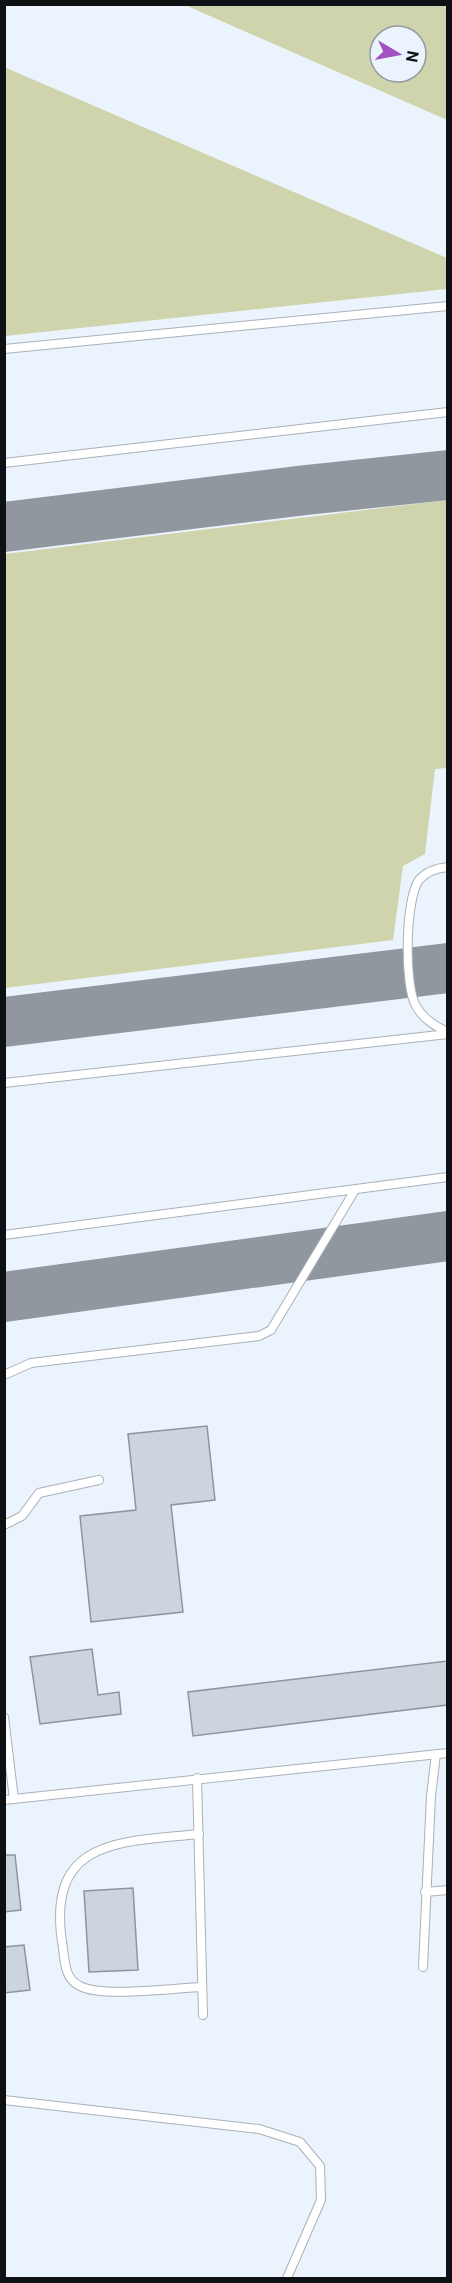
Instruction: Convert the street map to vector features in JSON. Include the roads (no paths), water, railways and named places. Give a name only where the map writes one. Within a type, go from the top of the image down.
[{"type":"lane","points":[[4,349],[447,306]]},
{"type":"lane","points":[[4,463],[447,412]]},
{"type":"lane","points":[[447,867],[425,874],[413,891],[410,904],[412,998],[420,1013],[447,1033]]},
{"type":"lane","points":[[4,1083],[447,1033]]},
{"type":"lane","points":[[4,1235],[447,1177]]},
{"type":"lane","points":[[4,1375],[31,1363],[259,1336],[271,1330],[355,1190]]},
{"type":"lane","points":[[4,1525],[22,1515],[39,1492],[99,1480]]},
{"type":"lane","points":[[4,1717],[14,1799]]},
{"type":"lane","points":[[4,1800],[447,1753]]},
{"type":"lane","points":[[423,1967],[425,1892],[436,1754]]},
{"type":"lane","points":[[197,1778],[203,2015]]},
{"type":"lane","points":[[199,1834],[139,1840],[88,1854],[70,1874],[63,1894],[60,1929],[67,1974],[80,1987],[103,1991],[202,1987]]},
{"type":"lane","points":[[425,1892],[447,1890]]},
{"type":"lane","points":[[4,2100],[259,2129],[300,2142],[320,2166],[321,2200],[287,2278]]}]
